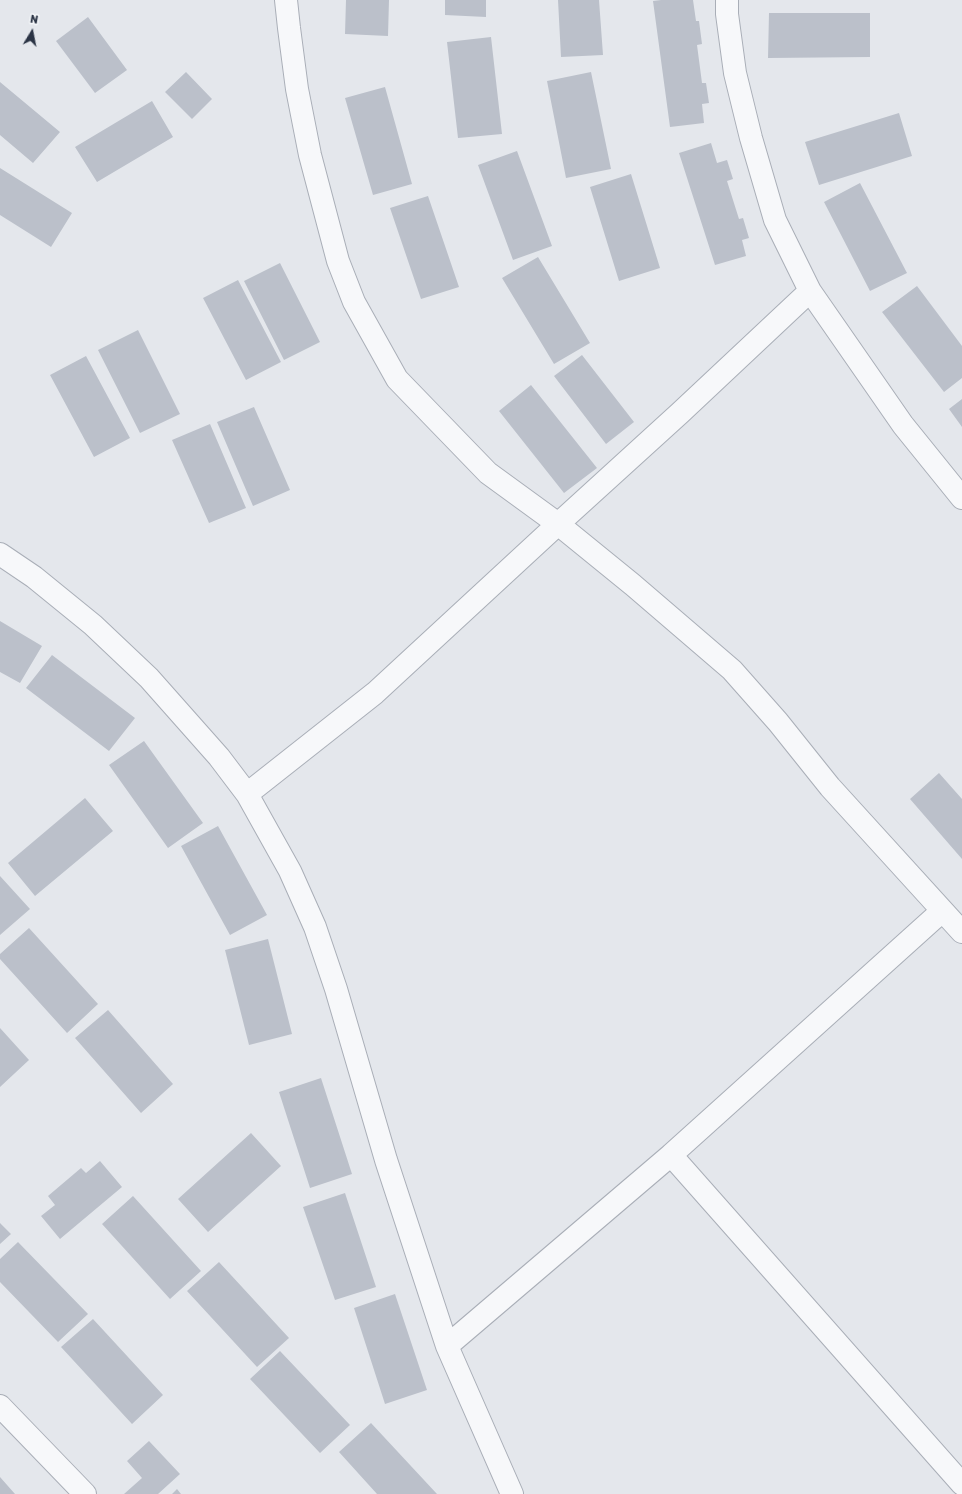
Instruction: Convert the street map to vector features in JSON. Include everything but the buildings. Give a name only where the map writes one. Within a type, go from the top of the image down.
[{"type":"street","points":[[286,0],[297,89],[310,155],[338,262],[354,302],[397,379],[488,473],[558,524],[639,589],[732,670],[778,722],[830,787],[962,932]]},
{"type":"street","points":[[727,0],[727,14],[735,74],[750,138],[775,220],[810,291],[903,426],[962,498]]},
{"type":"street","points":[[247,794],[375,693],[680,413],[810,291]]},
{"type":"street","points":[[0,554],[34,577],[93,625],[149,678],[220,757],[247,794],[290,871],[314,927],[336,989],[386,1160],[447,1346],[512,1494]]},
{"type":"street","points":[[447,1346],[671,1155],[942,911]]},
{"type":"street","points":[[671,1155],[962,1484]]},
{"type":"street","points":[[0,1406],[85,1494]]}]
